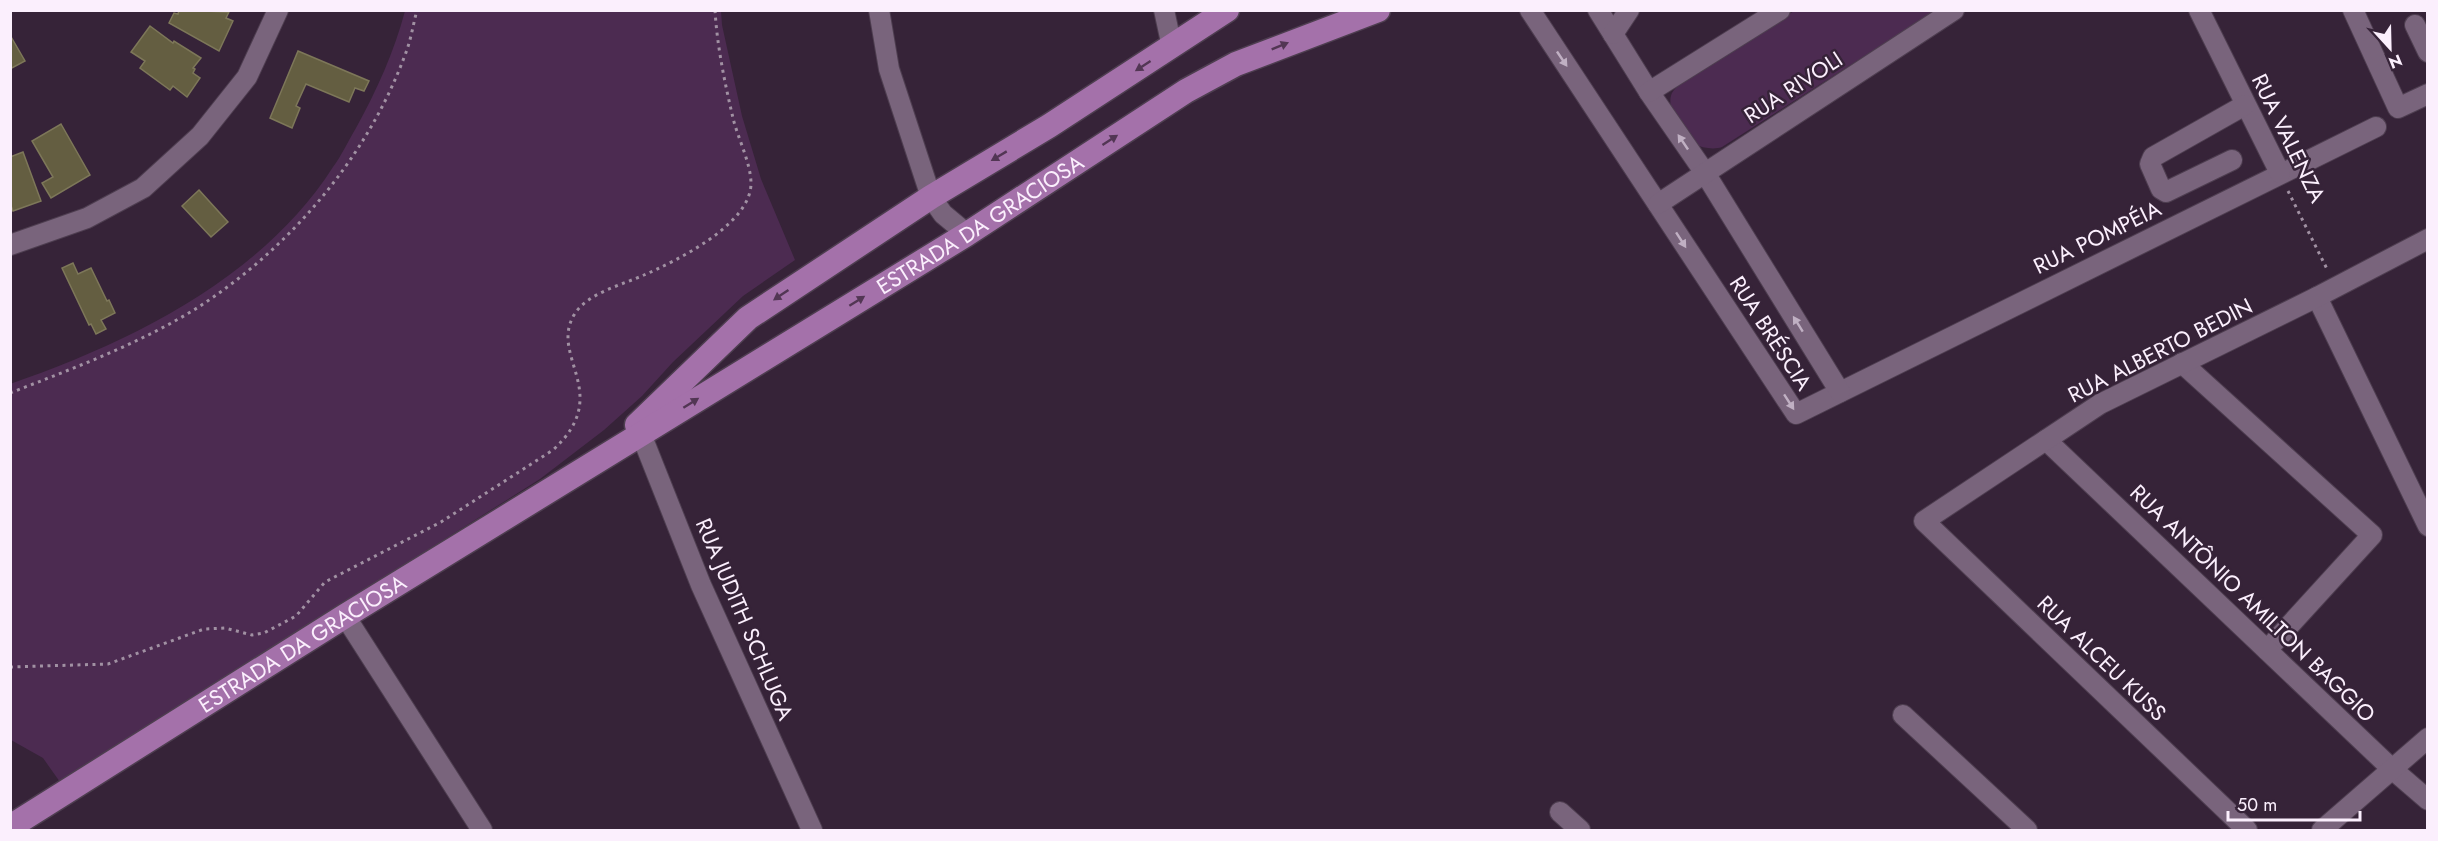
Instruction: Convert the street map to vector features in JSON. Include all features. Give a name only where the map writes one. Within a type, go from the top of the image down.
[{"type":"main road","name":"ESTRADA DA GRACIOSA","points":[[639,429],[748,318],[931,197],[1049,126],[1227,10]]},
{"type":"main road","name":"ESTRADA DA GRACIOSA","points":[[10,827],[345,616],[594,463],[639,429],[967,234],[1186,91],[1236,64],[1378,10]]},
{"type":"street","points":[[10,245],[87,218],[143,188],[200,136],[247,76],[278,10]]},
{"type":"street","points":[[879,10],[890,69],[931,197],[943,214],[967,234]]},
{"type":"street","points":[[1164,10],[1172,47]]},
{"type":"street","name":"RUA BRÉSCIA","points":[[1530,10],[1796,414],[1840,392],[1705,173],[1649,92],[1598,10]]},
{"type":"street","points":[[1613,34],[1629,10]]},
{"type":"street","points":[[1649,92],[1780,10]]},
{"type":"street","name":"RUA RIVOLI","points":[[1658,204],[1954,10]]},
{"type":"street","name":"RUA VALENZA","points":[[2199,10],[2280,173]]},
{"type":"street","points":[[2353,10],[2398,108],[2427,94]]},
{"type":"street","points":[[2415,25],[2427,52]]},
{"type":"street","points":[[2232,160],[2166,192],[2161,189],[2150,164],[2153,156],[2245,105]]},
{"type":"street","name":"RUA POMPÉIA","points":[[1840,392],[2376,127]]},
{"type":"street","name":"RUA ALBERTO BEDIN","points":[[1924,521],[2100,404],[2317,297],[2427,239]]},
{"type":"street","points":[[2317,297],[2427,526]]},
{"type":"street","points":[[2182,363],[2372,535],[2267,650]]},
{"type":"street","name":"RUA JUDITH SCHLUGA","points":[[639,429],[701,585],[812,831]]},
{"type":"street","name":"RUA ANTÔNIO AMILTON BAGGIO","points":[[2046,440],[2427,800]]},
{"type":"street","name":"RUA ALCEU KUSS","points":[[1924,521],[2247,831]]},
{"type":"street","points":[[345,616],[482,831]]},
{"type":"street","points":[[1903,715],[2027,831]]},
{"type":"street","points":[[2322,831],[2427,738]]},
{"type":"street","points":[[1560,812],[1580,831]]},
{"type":"path","points":[[10,393],[110,353],[196,308],[257,265],[285,239],[339,174],[378,114],[406,53],[417,10]]},
{"type":"path","points":[[10,666],[108,664],[204,628],[225,628],[252,635],[264,633],[296,616],[326,582],[441,522],[553,450],[565,439],[574,425],[581,402],[568,336],[570,323],[576,312],[597,296],[662,267],[719,232],[737,216],[749,195],[751,180],[733,117],[716,28],[715,10]]},
{"type":"path","name":"RUA VALENZA","points":[[2280,173],[2336,286]]},
{"type":"shaded area","points":[[405,11],[721,11],[742,116],[761,179],[795,260],[743,296],[673,362],[642,396],[604,430],[540,479],[60,782],[43,758],[11,740],[10,384],[102,348],[147,326],[232,273],[270,242],[304,206],[342,153],[364,114],[384,71]]},
{"type":"shaded area","points":[[1794,11],[1935,11],[1722,147],[1704,147],[1694,144],[1680,128],[1673,113],[1670,99],[1674,90],[1681,82]]},
{"type":"building","points":[[179,10],[229,12],[226,18],[233,21],[219,51],[169,23],[174,13],[178,14]]},
{"type":"building","points":[[150,26],[173,43],[174,41],[201,58],[193,68],[195,69],[193,73],[200,78],[187,97],[173,86],[170,90],[140,68],[145,61],[131,52]]},
{"type":"building","points":[[10,35],[25,61],[10,69]]},
{"type":"building","points":[[298,51],[369,81],[364,91],[355,88],[349,102],[306,84],[296,106],[300,108],[292,128],[270,118]]},
{"type":"building","points":[[61,124],[90,175],[51,198],[42,183],[53,177],[32,141]]},
{"type":"building","points":[[23,152],[41,201],[13,211],[10,203],[10,157]]},
{"type":"building","points":[[199,190],[228,222],[211,237],[182,206]]},
{"type":"building","points":[[73,263],[78,274],[91,268],[115,313],[101,320],[106,329],[96,334],[91,324],[89,325],[62,268]]}]
